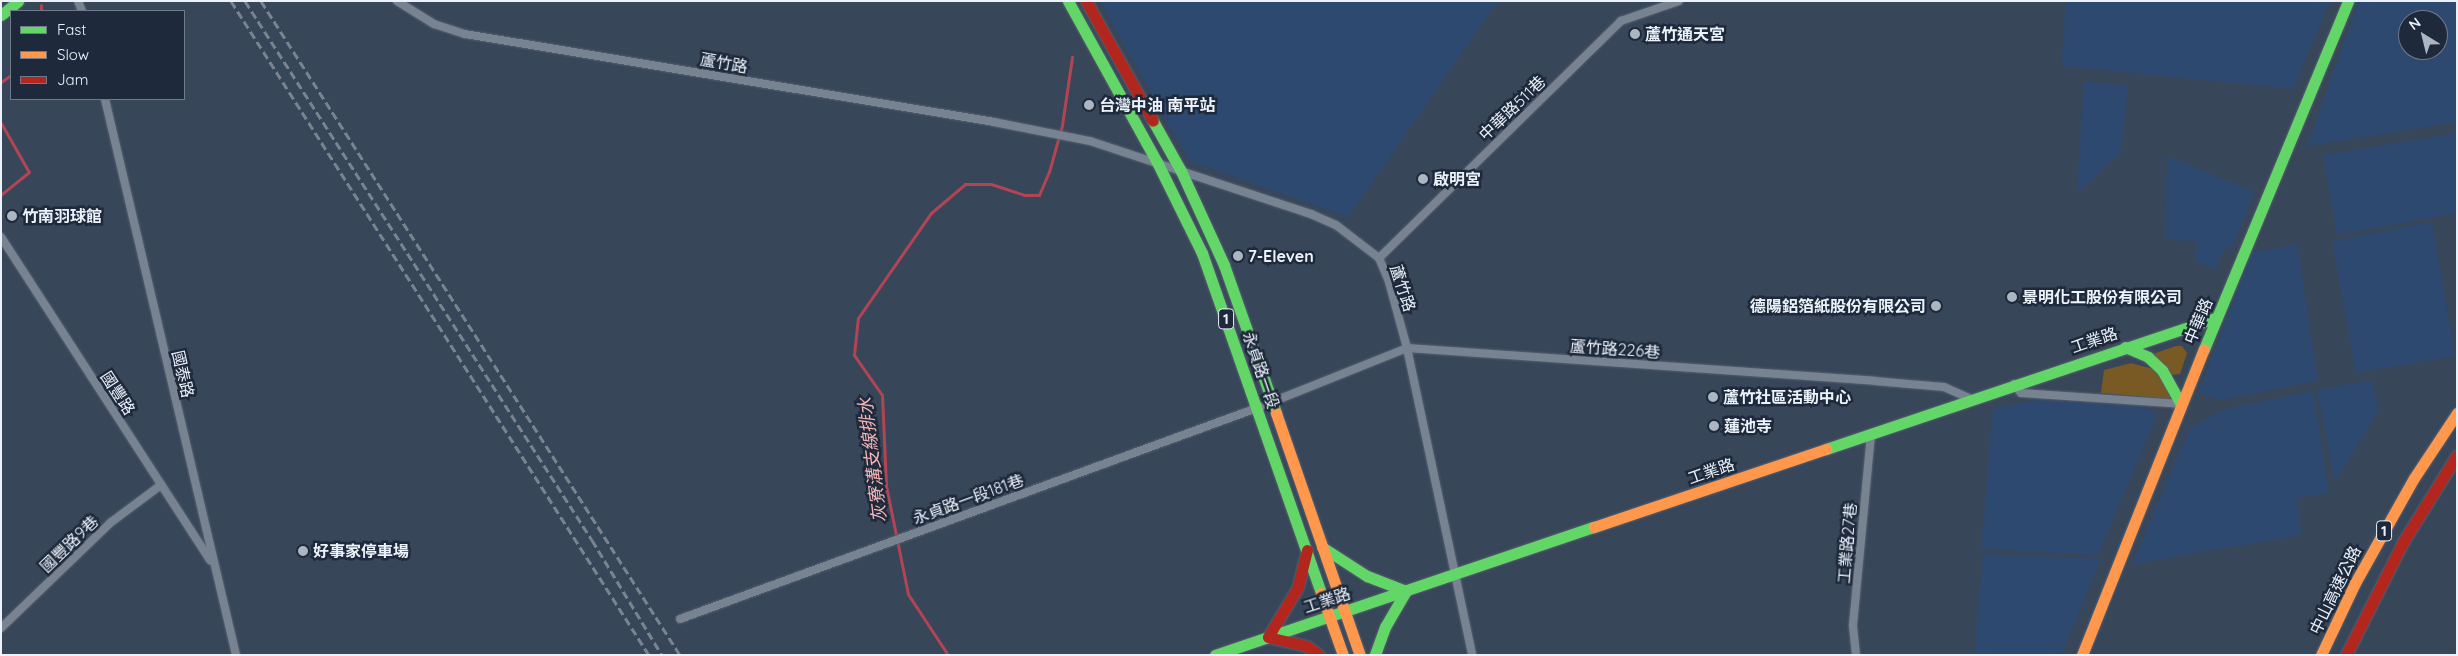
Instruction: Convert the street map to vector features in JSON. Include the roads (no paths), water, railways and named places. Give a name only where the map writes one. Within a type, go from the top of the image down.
[{"type":"main road","points":[[1,15],[18,1]]},
{"type":"main road","name":"永貞路一段","points":[[1068,1],[1157,162],[1202,254],[1322,547],[1360,655]]},
{"type":"main road","name":"永貞路一段","points":[[1086,1],[1181,171],[1224,265],[1307,550],[1343,655]]},
{"type":"main road","name":"中華路","points":[[2082,655],[2181,404],[2348,1]]},
{"type":"main road","name":"工業路","points":[[1216,655],[1268,636],[1454,576],[2014,384],[2216,318]]},
{"type":"main road","points":[[2125,347],[2148,357],[2162,370],[2181,404]]},
{"type":"main road","name":"中山高速公路","points":[[2322,655],[2354,583],[2414,478],[2457,413]]},
{"type":"main road","name":"1","points":[[2346,655],[2403,542],[2457,455]]},
{"type":"main road","points":[[1322,547],[1367,576],[1406,591],[1385,627],[1375,655]]},
{"type":"main road","points":[[1307,550],[1298,587],[1268,636],[1307,646],[1319,655]]},
{"type":"street","name":"蘆竹路","points":[[397,1],[434,24],[465,34],[1068,136],[1157,162],[1311,214],[1336,225],[1379,258],[1389,282],[1407,348],[1472,655]]},
{"type":"street","name":"中華路511巷","points":[[1379,258],[1621,21],[1679,1]]},
{"type":"street","name":"國泰路","points":[[105,100],[213,564],[236,655]]},
{"type":"street","name":"國豐路","points":[[1,238],[213,564]]},
{"type":"street","name":"蘆竹路226巷","points":[[1264,405],[1407,348],[1944,387],[1971,399]]},
{"type":"street","points":[[2014,384],[2021,393],[2181,404]]},
{"type":"street","name":"永貞路一段181巷","points":[[680,619],[1264,405]]},
{"type":"street","name":"工業路27巷","points":[[1856,655],[1853,625],[1871,434]]},
{"type":"street","name":"國豐路9巷","points":[[1,628],[110,523],[161,484]]},
{"type":"waterway","points":[[41,5],[41,10]]},
{"type":"waterway","name":"灰寮溝支線排水","points":[[948,655],[908,594],[886,486],[882,395],[854,355],[858,318],[931,213],[965,184],[991,184],[1024,195],[1039,195],[1049,172],[1062,125],[1072,57]]},
{"type":"waterway","points":[[1,82],[10,76]]},
{"type":"waterway","points":[[1,123],[29,172],[1,195]]},
{"type":"railway","points":[[231,1],[649,655]]},
{"type":"railway","points":[[245,1],[592,540],[662,655]]},
{"type":"railway","points":[[261,1],[680,655]]},
{"type":"place","name":"蘆竹通天宮","points":[[1635,34]]},
{"type":"place","name":"台灣中油 南平站","points":[[1089,105]]},
{"type":"place","name":"啟明宮","points":[[1423,179]]},
{"type":"place","name":"竹南羽球館","points":[[12,216]]},
{"type":"place","name":"7-Eleven","points":[[1238,256]]},
{"type":"place","name":"景明化工股份有限公司","points":[[2012,297]]},
{"type":"place","name":"德陽鋁箔紙股份有限公司","points":[[1936,306]]},
{"type":"place","name":"蘆竹社區活動中心","points":[[1713,397]]},
{"type":"place","name":"蓮池寺","points":[[1714,426]]},
{"type":"place","name":"好事家停車場","points":[[303,551]]}]
